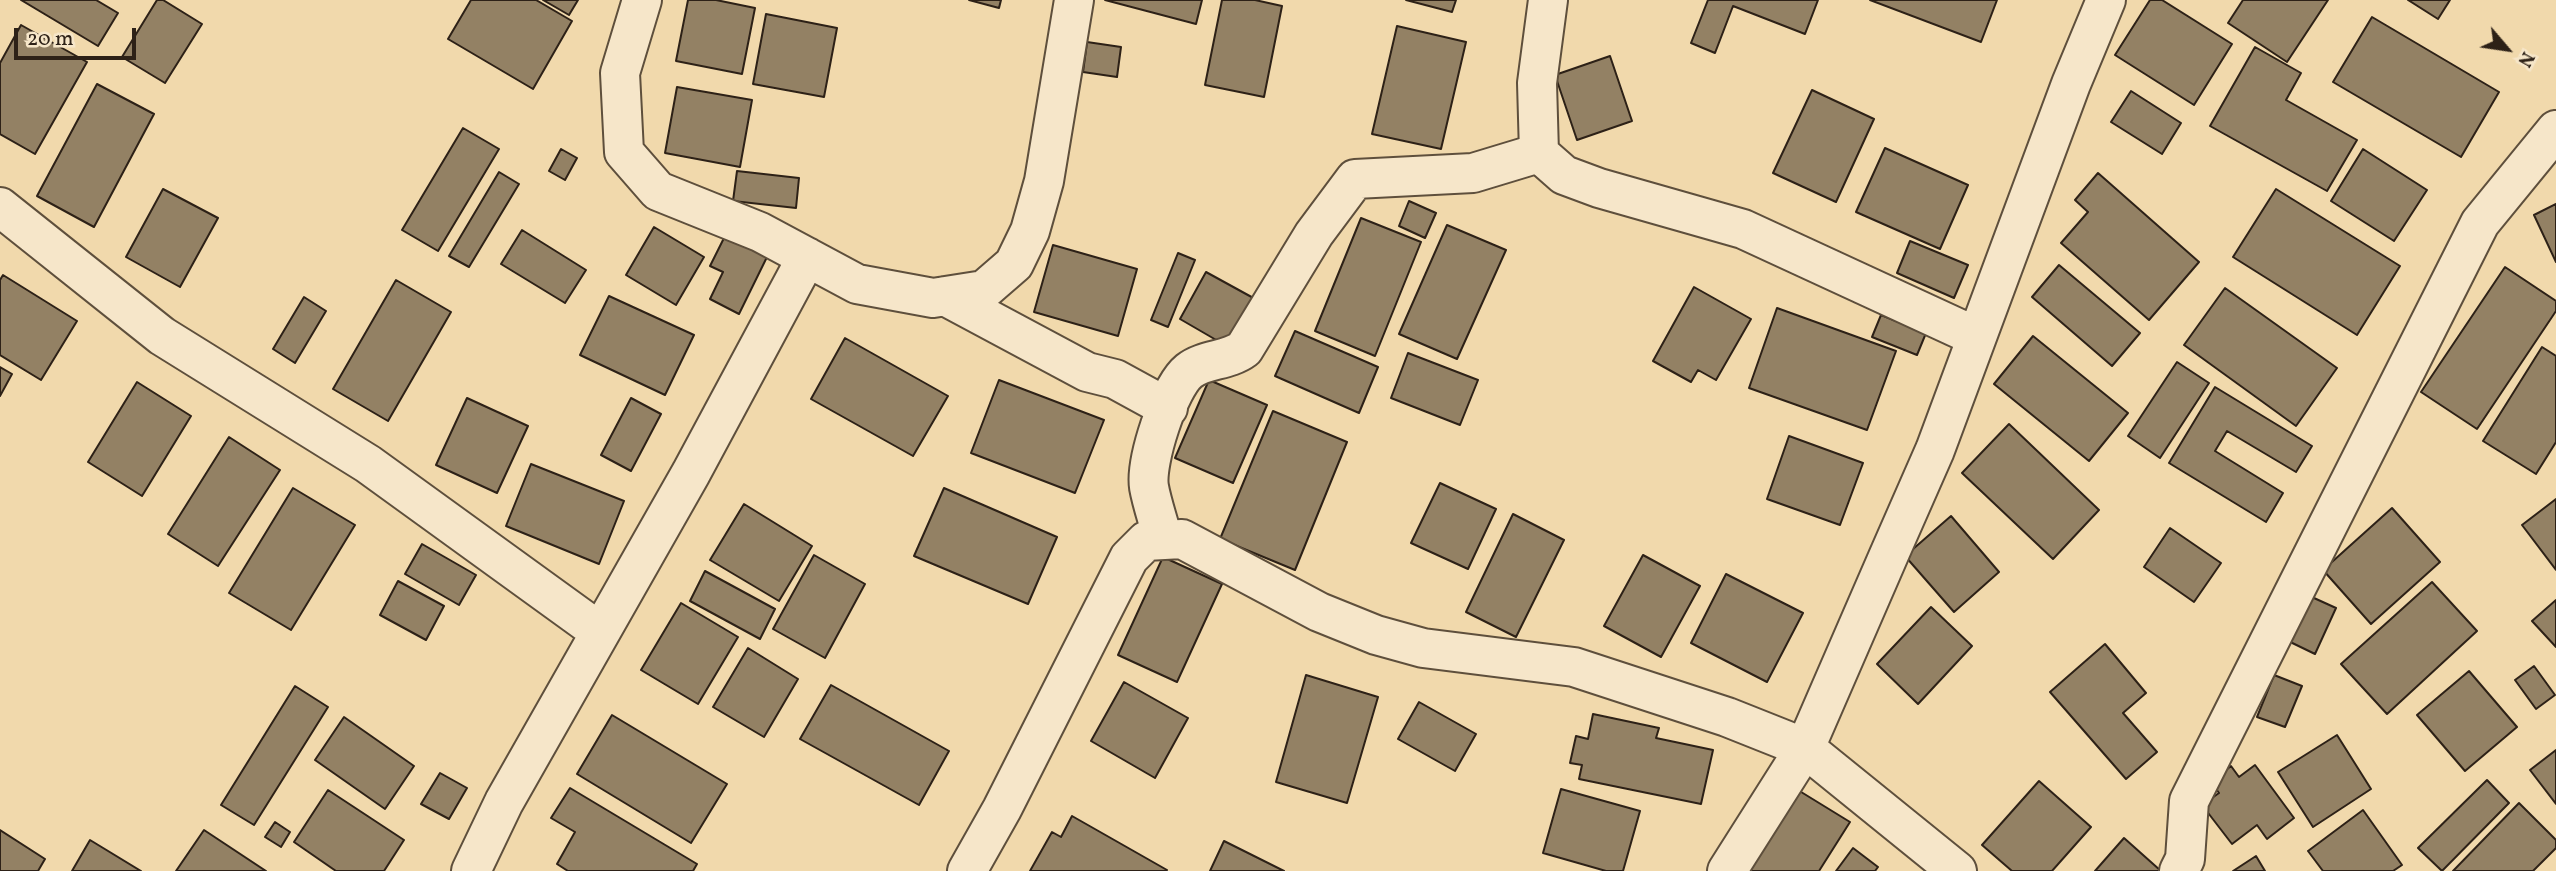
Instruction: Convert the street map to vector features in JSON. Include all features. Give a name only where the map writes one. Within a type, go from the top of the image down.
[{"type":"street","points":[[642,0],[620,73],[624,152],[658,191],[760,232],[858,284],[933,298],[984,290],[1014,264],[1030,231],[1044,181],[1074,0]]},
{"type":"street","points":[[1548,0],[1538,83],[1539,153],[1564,175],[1599,188],[1743,229],[1977,337]]},
{"type":"street","points":[[1727,871],[1805,748],[1935,450],[2071,84],[2106,0]]},
{"type":"street","points":[[2179,871],[2185,859],[2189,801],[2404,371],[2480,223],[2556,130]]},
{"type":"street","points":[[1163,540],[1149,486],[1159,429],[1180,381],[1191,369],[1235,356],[1244,349],[1314,233],[1355,179],[1473,173],[1539,153]]},
{"type":"street","points":[[0,207],[162,336],[368,464],[600,632]]},
{"type":"street","points":[[471,871],[504,803],[807,257]]},
{"type":"street","points":[[945,296],[1087,372],[1115,379],[1168,408]]},
{"type":"street","points":[[967,871],[1002,809],[1129,558],[1146,541],[1182,539],[1319,612],[1376,635],[1423,648],[1574,667],[1727,717],[1805,748],[1957,871]]},
{"type":"building","points":[[21,0],[96,0],[118,13],[98,46]]},
{"type":"building","points":[[157,0],[163,0],[202,24],[165,83],[122,57]]},
{"type":"building","points":[[471,0],[536,0],[572,21],[533,89],[448,39]]},
{"type":"building","points":[[543,0],[578,0],[569,15]]},
{"type":"building","points":[[688,0],[716,0],[755,8],[742,74],[676,61]]},
{"type":"building","points":[[969,0],[1001,0],[999,8]]},
{"type":"building","points":[[1105,0],[1202,0],[1196,24]]},
{"type":"building","points":[[1222,0],[1255,0],[1282,6],[1264,97],[1205,85]]},
{"type":"building","points":[[1406,0],[1456,0],[1452,12]]},
{"type":"building","points":[[1708,0],[1818,0],[1805,34],[1733,6],[1715,53],[1691,43]]},
{"type":"building","points":[[1870,0],[1997,0],[1981,42]]},
{"type":"building","points":[[2150,0],[2162,0],[2232,44],[2194,105],[2115,55]]},
{"type":"building","points":[[2243,0],[2328,0],[2287,62],[2228,23]]},
{"type":"building","points":[[2408,0],[2450,0],[2438,19]]},
{"type":"building","points":[[766,14],[837,28],[824,97],[753,84]]},
{"type":"building","points":[[2372,17],[2499,92],[2461,157],[2333,82]]},
{"type":"building","points":[[21,25],[87,62],[35,154],[0,134],[0,63]]},
{"type":"building","points":[[1397,26],[1466,42],[1441,149],[1372,134]]},
{"type":"building","points":[[1087,42],[1121,47],[1117,77],[1083,72]]},
{"type":"building","points":[[2255,47],[2301,73],[2286,100],[2357,140],[2327,191],[2210,126]]},
{"type":"building","points":[[1610,56],[1632,121],[1577,140],[1555,75]]},
{"type":"building","points":[[97,84],[154,114],[94,227],[37,196]]},
{"type":"building","points":[[677,87],[752,100],[740,167],[665,153]]},
{"type":"building","points":[[1812,90],[1874,119],[1836,202],[1773,173]]},
{"type":"building","points":[[2131,91],[2181,123],[2162,154],[2111,122]]},
{"type":"building","points":[[463,128],[499,149],[438,251],[402,230]]},
{"type":"building","points":[[1885,148],[1968,185],[1940,249],[1856,212]]},
{"type":"building","points":[[561,149],[577,158],[565,180],[549,171]]},
{"type":"building","points":[[2363,149],[2427,190],[2394,241],[2331,201]]},
{"type":"building","points":[[737,171],[799,178],[796,208],[733,201]]},
{"type":"building","points":[[499,172],[519,184],[469,267],[449,256]]},
{"type":"building","points":[[2098,173],[2199,262],[2149,320],[2061,243],[2088,212],[2075,200]]},
{"type":"building","points":[[163,189],[218,218],[180,287],[126,257]]},
{"type":"building","points":[[2276,189],[2400,266],[2357,335],[2233,257]]},
{"type":"building","points":[[1409,201],[1436,213],[1425,238],[1399,226]]},
{"type":"building","points":[[2556,204],[2556,262],[2534,215]]},
{"type":"building","points":[[1361,218],[1421,242],[1375,356],[1315,331]]},
{"type":"building","points":[[1447,225],[1506,250],[1457,359],[1399,334]]},
{"type":"building","points":[[654,227],[704,257],[676,305],[626,275]]},
{"type":"building","points":[[522,230],[586,270],[565,303],[501,264]]},
{"type":"building","points":[[725,236],[767,257],[739,314],[710,299],[723,272],[710,266]]},
{"type":"building","points":[[1910,241],[1968,265],[1954,298],[1897,273]]},
{"type":"building","points":[[1053,245],[1137,269],[1118,336],[1034,312]]},
{"type":"building","points":[[1178,253],[1195,260],[1168,327],[1151,320]]},
{"type":"building","points":[[2059,265],[2140,333],[2112,366],[2032,297]]},
{"type":"building","points":[[2505,267],[2556,301],[2556,311],[2477,429],[2421,392]]},
{"type":"building","points":[[1206,272],[1257,300],[1230,348],[1180,319]]},
{"type":"building","points":[[3,275],[77,321],[41,380],[0,355],[0,280]]},
{"type":"building","points":[[396,280],[451,312],[388,421],[333,389]]},
{"type":"building","points":[[1694,287],[1751,319],[1716,380],[1698,370],[1691,382],[1653,361]]},
{"type":"building","points":[[2225,288],[2337,368],[2296,426],[2184,345]]},
{"type":"building","points":[[609,296],[694,335],[665,395],[580,355]]},
{"type":"building","points":[[304,297],[326,311],[295,363],[273,349]]},
{"type":"building","points":[[1777,308],[1896,351],[1867,430],[1749,388]]},
{"type":"building","points":[[1881,315],[1926,333],[1917,355],[1872,337]]},
{"type":"building","points":[[1295,331],[1378,367],[1359,413],[1275,376]]},
{"type":"building","points":[[2033,336],[2128,413],[2089,461],[1994,384]]},
{"type":"building","points":[[845,338],[948,396],[913,456],[811,399]]},
{"type":"building","points":[[2542,347],[2556,356],[2556,442],[2536,474],[2483,441]]},
{"type":"building","points":[[1408,353],[1478,380],[1460,425],[1391,398]]},
{"type":"building","points":[[2177,362],[2209,383],[2160,458],[2128,436]]},
{"type":"building","points":[[0,367],[12,374],[0,396]]},
{"type":"building","points":[[999,380],[1104,420],[1075,493],[971,453]]},
{"type":"building","points":[[1209,380],[1267,405],[1233,483],[1175,458]]},
{"type":"building","points":[[137,382],[191,416],[142,496],[88,462]]},
{"type":"building","points":[[2215,387],[2312,446],[2296,472],[2227,431],[2215,451],[2283,493],[2266,522],[2169,463]]},
{"type":"building","points":[[467,398],[528,426],[497,493],[436,465]]},
{"type":"building","points":[[631,398],[661,414],[631,471],[601,455]]},
{"type":"building","points":[[1273,411],[1347,442],[1295,570],[1220,539]]},
{"type":"building","points":[[2009,424],[2099,510],[2053,559],[1962,473]]},
{"type":"building","points":[[1789,436],[1863,463],[1840,525],[1767,499]]},
{"type":"building","points":[[229,437],[280,470],[218,566],[168,534]]},
{"type":"building","points":[[531,464],[624,501],[599,564],[506,526]]},
{"type":"building","points":[[1440,483],[1496,509],[1468,569],[1411,543]]},
{"type":"building","points":[[293,488],[355,525],[291,630],[229,593]]},
{"type":"building","points":[[944,488],[1057,537],[1028,604],[914,556]]},
{"type":"building","points":[[2556,499],[2556,570],[2522,525]]},
{"type":"building","points":[[744,504],[812,546],[779,601],[710,560]]},
{"type":"building","points":[[2392,508],[2440,562],[2371,624],[2323,570]]},
{"type":"building","points":[[1513,514],[1564,540],[1516,637],[1466,612]]},
{"type":"building","points":[[1951,516],[1999,572],[1954,612],[1905,556]]},
{"type":"building","points":[[2170,528],[2221,563],[2194,602],[2144,567]]},
{"type":"building","points":[[422,544],[476,575],[459,605],[405,574]]},
{"type":"building","points":[[814,555],[865,584],[825,658],[773,629]]},
{"type":"building","points":[[1643,555],[1700,586],[1661,657],[1604,626]]},
{"type":"building","points":[[1163,557],[1222,584],[1177,682],[1118,655]]},
{"type":"building","points":[[705,571],[775,609],[760,639],[690,601]]},
{"type":"building","points":[[1726,574],[1803,613],[1767,682],[1691,643]]},
{"type":"building","points":[[398,581],[444,606],[426,640],[380,615]]},
{"type":"building","points":[[2432,582],[2477,631],[2387,714],[2341,664]]},
{"type":"building","points":[[2303,593],[2336,608],[2315,654],[2282,638]]},
{"type":"building","points":[[2556,600],[2556,647],[2532,621]]},
{"type":"building","points":[[681,603],[738,637],[698,704],[641,670]]},
{"type":"building","points":[[1931,607],[1972,646],[1918,704],[1877,664]]},
{"type":"building","points":[[2105,644],[2146,693],[2123,713],[2157,752],[2126,779],[2050,692]]},
{"type":"building","points":[[748,648],[798,679],[764,737],[713,707]]},
{"type":"building","points":[[2534,666],[2555,695],[2536,709],[2515,680]]},
{"type":"building","points":[[2469,671],[2517,727],[2465,771],[2417,715]]},
{"type":"building","points":[[1306,675],[1378,697],[1347,803],[1276,782]]},
{"type":"building","points":[[2274,675],[2302,686],[2285,727],[2257,717]]},
{"type":"building","points":[[1124,682],[1188,718],[1155,778],[1091,741]]},
{"type":"building","points":[[831,685],[949,751],[919,805],[800,739]]},
{"type":"building","points":[[295,686],[328,707],[254,825],[221,805]]},
{"type":"building","points":[[1419,702],[1476,734],[1455,771],[1398,739]]},
{"type":"building","points":[[1593,714],[1659,728],[1656,738],[1713,750],[1701,804],[1579,779],[1582,765],[1570,763],[1576,736],[1588,739]]},
{"type":"building","points":[[612,715],[727,784],[691,843],[577,774]]},
{"type":"building","points":[[344,717],[414,766],[385,809],[315,760]]},
{"type":"building","points":[[2337,735],[2371,789],[2313,827],[2278,772]]},
{"type":"building","points":[[2556,750],[2556,804],[2530,770]]},
{"type":"building","points":[[2255,765],[2294,818],[2267,839],[2257,825],[2232,844],[2202,805],[2219,793],[2211,782],[2231,766],[2239,777]]},
{"type":"building","points":[[440,773],[467,788],[449,819],[421,804]]},
{"type":"building","points":[[2487,780],[2509,803],[2442,871],[2418,848]]},
{"type":"building","points":[[2039,781],[2091,827],[2052,871],[2012,871],[1982,845]]},
{"type":"building","points":[[1793,787],[1850,822],[1819,871],[1741,871]]},
{"type":"building","points":[[570,788],[697,864],[693,871],[568,871],[557,864],[575,832],[551,818]]},
{"type":"building","points":[[1561,789],[1640,811],[1623,871],[1606,871],[1543,853]]},
{"type":"building","points":[[328,790],[404,840],[384,871],[336,871],[294,842]]},
{"type":"building","points":[[2519,803],[2556,840],[2556,848],[2533,871],[2453,871]]},
{"type":"building","points":[[2363,810],[2402,865],[2393,871],[2323,871],[2308,851]]},
{"type":"building","points":[[1072,816],[1167,870],[1030,871],[1052,832],[1061,837]]},
{"type":"building","points":[[275,822],[290,832],[281,847],[265,837]]},
{"type":"building","points":[[0,830],[45,859],[38,871],[0,871]]},
{"type":"building","points":[[204,830],[266,871],[176,871]]},
{"type":"building","points":[[2124,838],[2161,871],[2095,871]]},
{"type":"building","points":[[90,840],[141,871],[72,871]]},
{"type":"building","points":[[1224,841],[1284,871],[1210,871]]},
{"type":"building","points":[[1853,848],[1878,867],[1875,871],[1836,871]]},
{"type":"building","points":[[2256,856],[2265,871],[2233,871]]}]
